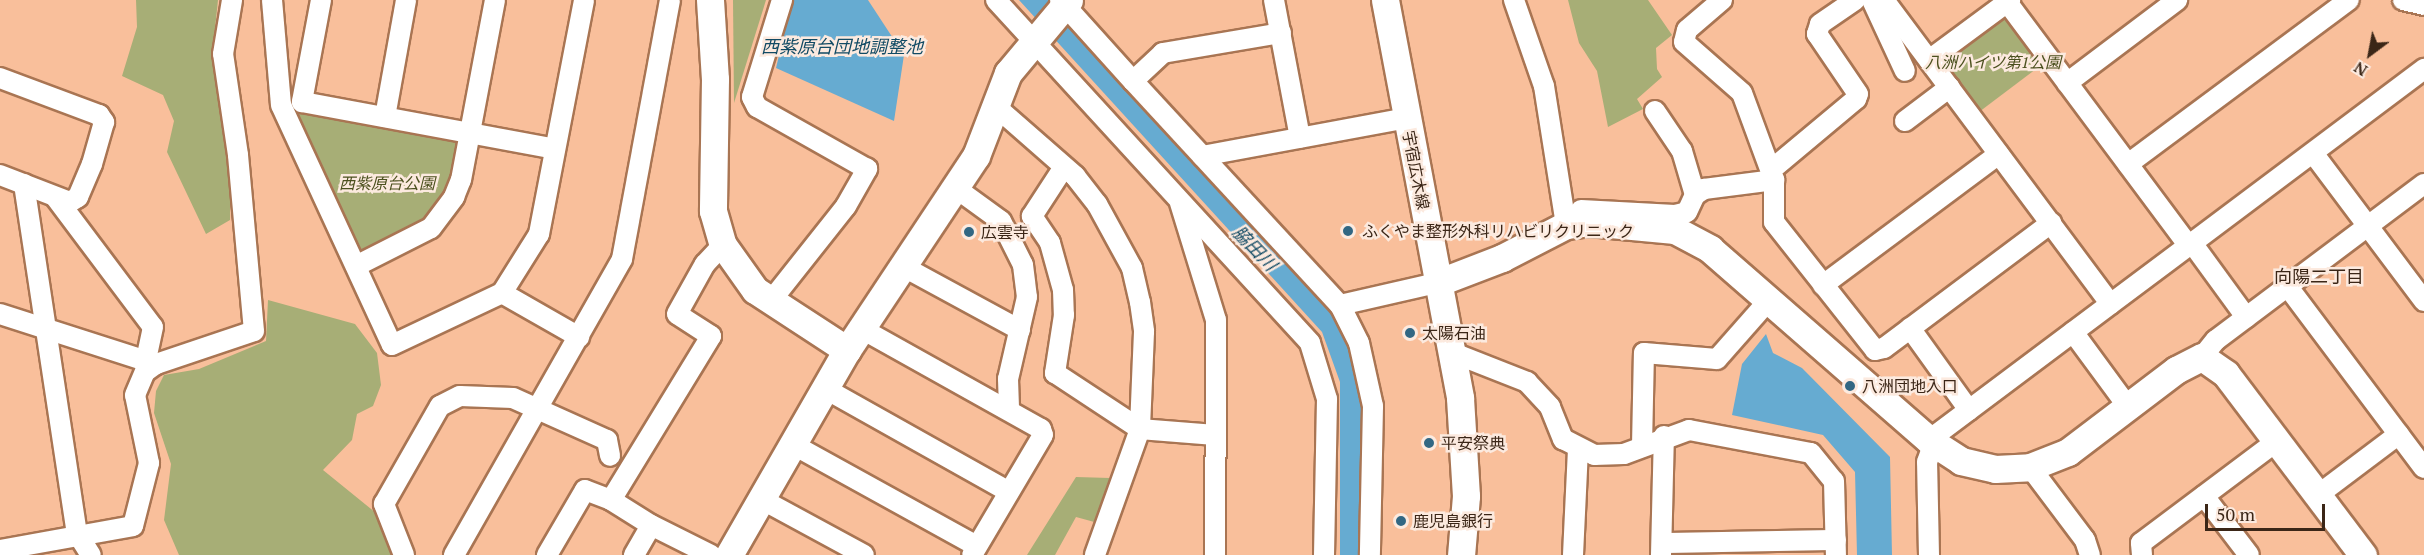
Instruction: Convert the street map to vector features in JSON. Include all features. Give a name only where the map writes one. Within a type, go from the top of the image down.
[{"type":"street","points":[[0,314],[151,362],[254,331],[238,155],[223,54],[232,0]]},
{"type":"street","points":[[272,0],[281,105],[392,345],[502,293],[538,234],[584,0]]},
{"type":"street","points":[[321,0],[302,102],[555,149]]},
{"type":"street","points":[[385,117],[406,0]]},
{"type":"street","points":[[356,267],[412,240],[442,215],[461,180],[495,0]]},
{"type":"street","points":[[454,555],[622,259],[670,0]]},
{"type":"street","points":[[710,0],[714,79],[713,211],[723,245],[742,276],[770,302],[1009,409],[1037,425],[1043,435],[974,551],[792,444]]},
{"type":"street","points":[[770,302],[846,206],[867,169],[757,107],[752,97],[782,0]]},
{"type":"street","points":[[996,0],[1035,39],[1310,344],[1327,399],[1324,555]]},
{"type":"street","points":[[1274,0],[1300,138]]},
{"type":"street","name":"宇宿広木線","points":[[1384,0],[1451,352],[1465,450],[1466,496],[1461,555]]},
{"type":"street","points":[[1514,0],[1544,86],[1565,218]]},
{"type":"street","points":[[1722,0],[1687,30],[1684,42],[1742,93],[1772,175],[1774,222],[1875,350],[1910,328],[2051,223]]},
{"type":"street","points":[[1340,305],[1437,283],[1502,258],[1565,218],[1587,209],[1675,215],[1687,212],[1695,195],[1704,189],[1772,175],[1856,99],[1858,94],[1817,34],[1820,24],[1855,0]]},
{"type":"street","points":[[1872,0],[1905,71]]},
{"type":"street","points":[[1884,0],[2111,304]]},
{"type":"street","points":[[2067,83],[2177,0]]},
{"type":"street","points":[[2128,164],[2349,0]]},
{"type":"street","points":[[1929,60],[2008,1],[2128,164],[2246,317]]},
{"type":"street","points":[[729,555],[824,388],[957,189],[984,139],[994,105],[1008,73],[1063,3],[1340,305],[1359,343],[1371,386],[1370,555]]},
{"type":"street","points":[[1133,81],[1163,53],[1281,33]]},
{"type":"street","points":[[1929,555],[1927,462],[1932,442],[1969,410],[2424,69]]},
{"type":"street","points":[[0,78],[99,115],[104,122],[78,197],[70,202],[0,175]]},
{"type":"street","points":[[1905,121],[1950,87]]},
{"type":"street","points":[[994,105],[1065,167],[1097,204],[1132,268],[1144,333],[1140,429],[1095,555]]},
{"type":"street","points":[[1655,111],[1682,150],[1695,195]]},
{"type":"street","points":[[1202,156],[1407,118]]},
{"type":"street","points":[[2313,153],[2424,301]]},
{"type":"street","points":[[1823,285],[1999,154]]},
{"type":"street","points":[[1065,167],[1032,216],[1050,243],[1063,290],[1064,315],[1055,373],[1140,429],[1215,435]]},
{"type":"street","points":[[24,184],[77,533],[91,555]]},
{"type":"street","points":[[1565,218],[1634,225],[1686,234],[1769,300],[1932,442],[1961,460],[1995,469],[2030,467],[2068,452],[2176,370],[2202,357],[2216,340],[2424,184]]},
{"type":"street","points":[[957,189],[1001,221],[1013,238],[1027,286],[1020,330],[1008,379],[1009,409]]},
{"type":"street","points":[[0,550],[77,533],[133,526],[149,463],[135,395],[151,362],[153,327],[56,198]]},
{"type":"street","points":[[1178,198],[1216,320],[1215,555]]},
{"type":"street","points":[[611,500],[711,336],[677,314],[705,264],[723,245]]},
{"type":"street","points":[[904,267],[1020,330]]},
{"type":"street","points":[[2288,287],[2424,468]]},
{"type":"street","points":[[502,293],[579,337]]},
{"type":"street","points":[[1642,446],[1644,353],[1717,359],[1769,300]]},
{"type":"street","points":[[1910,328],[1969,410]]},
{"type":"street","points":[[2073,332],[2127,407]]},
{"type":"street","points":[[1451,352],[1535,388],[1550,407],[1563,439],[1578,448],[1608,457],[1664,436],[1689,430],[1810,453],[1834,481],[1836,548],[1662,549],[1664,436]]},
{"type":"street","points":[[2202,357],[2217,364],[2363,555]]},
{"type":"street","points":[[824,388],[1009,492]]},
{"type":"street","points":[[404,555],[384,504],[440,406],[460,396],[485,394],[538,406],[607,440],[609,456]]},
{"type":"street","points":[[2318,495],[2399,434]]},
{"type":"street","points":[[2142,555],[2142,543],[2277,441]]},
{"type":"street","points":[[1573,555],[1578,448]]},
{"type":"street","points":[[2030,467],[2085,540],[2090,555]]},
{"type":"street","points":[[548,555],[585,490],[611,500],[651,525],[711,555]]},
{"type":"street","points":[[2204,496],[2248,555]]},
{"type":"street","points":[[761,500],[864,555]]},
{"type":"street","points":[[634,555],[651,525]]},
{"type":"green space","points":[[136,0],[218,0],[213,48],[231,163],[230,220],[206,234],[167,152],[174,121],[163,95],[122,76],[137,27]]},
{"type":"green space","points":[[733,0],[766,0],[734,103]]},
{"type":"green space","points":[[1568,0],[1648,0],[1672,35],[1656,48],[1657,69],[1662,77],[1637,99],[1643,109],[1608,127],[1597,71],[1579,43]]},
{"type":"green space","name":"八洲ハイツ第1公園","points":[[2001,16],[2010,18],[2044,63],[1979,112],[1945,66],[1945,59]]},
{"type":"green space","name":"西紫原台公園","points":[[290,108],[455,139],[461,145],[451,191],[429,221],[365,256],[357,252]]},
{"type":"green space","points":[[268,300],[355,324],[377,353],[381,385],[373,406],[357,414],[352,440],[323,470],[376,513],[406,555],[179,555],[164,520],[171,464],[154,413],[156,391],[164,375],[199,369],[266,341]]},
{"type":"green space","points":[[1076,477],[1110,478],[1098,523],[1076,517],[1055,555],[1027,555]]},
{"type":"water","name":"西紫原台団地調整池","points":[[792,0],[868,0],[904,55],[894,121],[776,68]]},
{"type":"water","name":"脇田川","points":[[1019,0],[1048,0],[1320,293],[1356,347],[1366,384],[1363,555],[1340,555],[1340,382],[1322,332]]},
{"type":"water","points":[[1766,334],[1773,353],[1802,368],[1890,457],[1892,555],[1857,555],[1855,472],[1823,435],[1732,415],[1742,364]]},
{"type":"place","name":"ふくやま整形外科リハビリクリニック","points":[[1348,231]]},
{"type":"place","name":"広雲寺","points":[[969,232]]},
{"type":"place","name":"太陽石油","points":[[1410,333]]},
{"type":"place","name":"八洲団地入口","points":[[1850,386]]},
{"type":"place","name":"平安祭典","points":[[1429,443]]},
{"type":"place","name":"鹿児島銀行","points":[[1401,521]]},
{"type":"district","name":"向陽二丁目","points":[[2319,276]]}]
